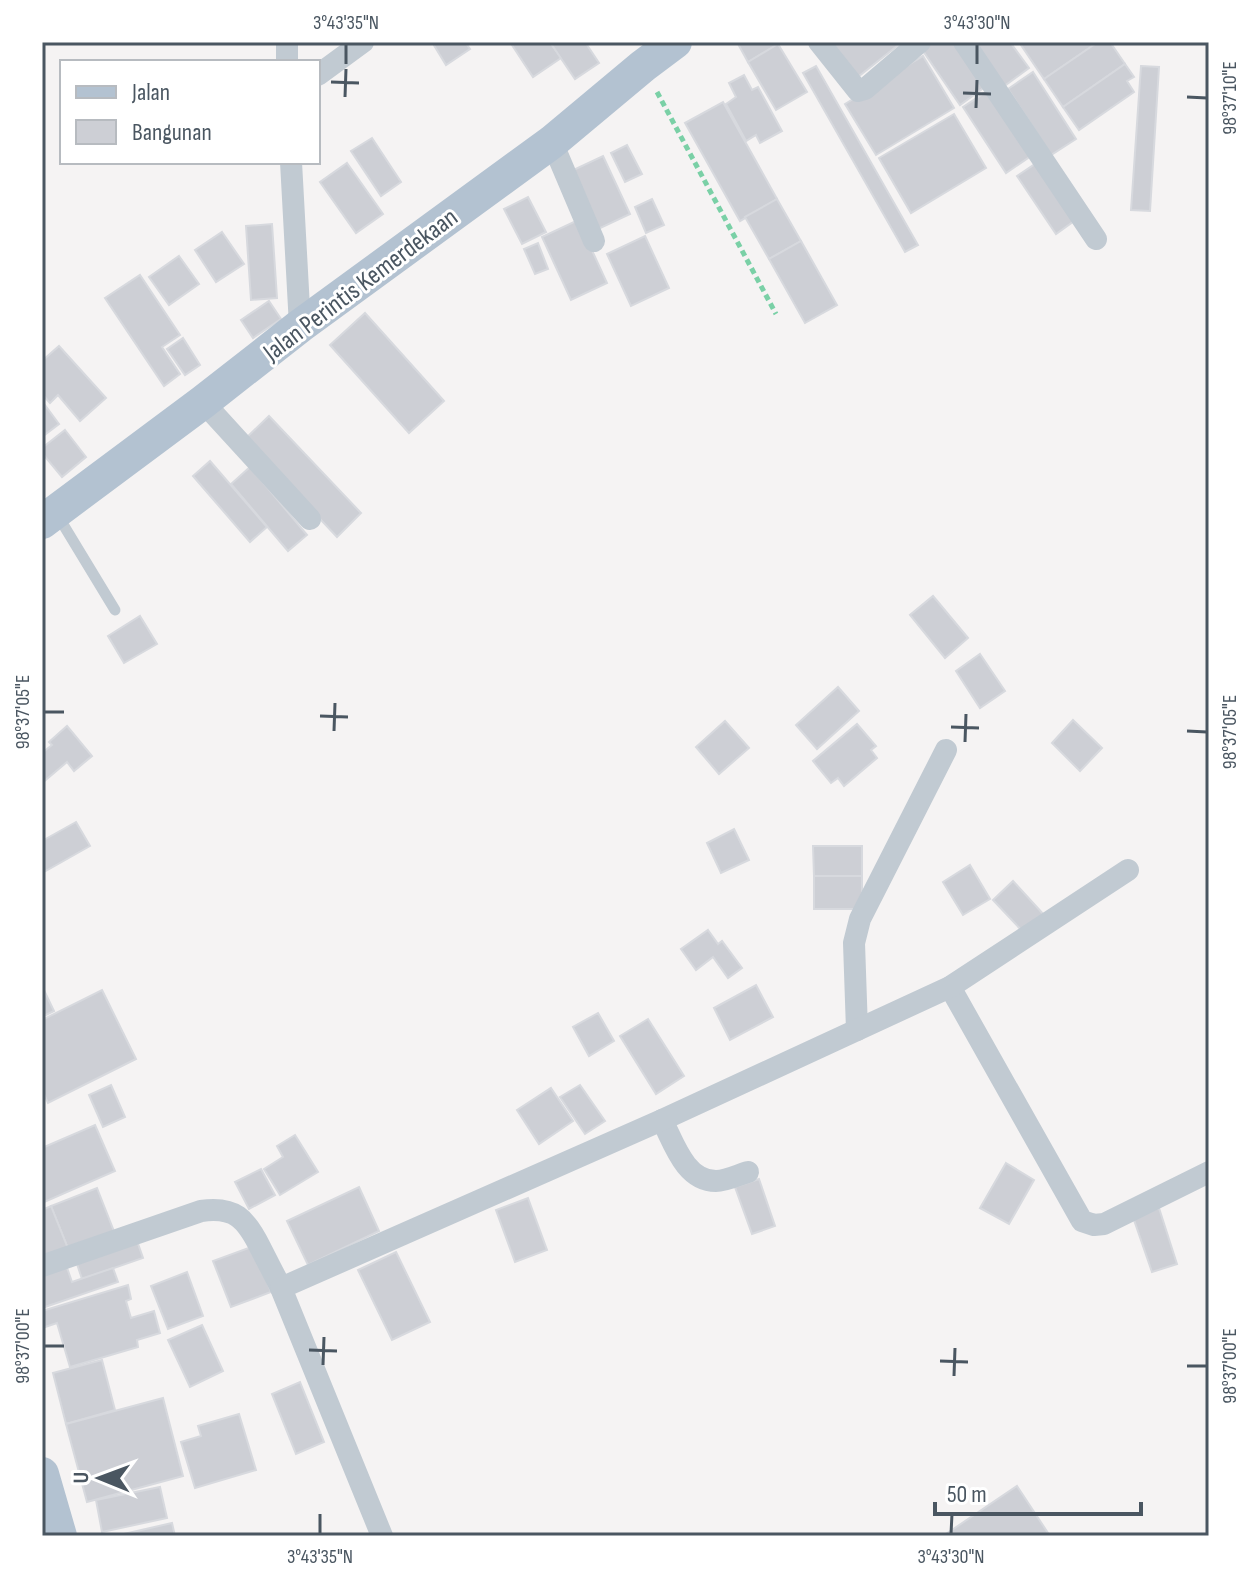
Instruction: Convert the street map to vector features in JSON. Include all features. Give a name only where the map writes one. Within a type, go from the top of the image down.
[{"type":"main road","name":"Jalan Perintis Kemerdekaan","points":[[49,517],[300,326],[552,142],[675,42]]},
{"type":"main road","points":[[42,1474],[60,1536]]},
{"type":"street","points":[[320,74],[363,42]]},
{"type":"street","points":[[819,42],[858,91],[865,89],[920,42]]},
{"type":"street","points":[[964,42],[1096,239]]},
{"type":"street","points":[[552,142],[594,241]]},
{"type":"street","points":[[291,164],[300,326]]},
{"type":"street","points":[[203,402],[310,519]]},
{"type":"street","points":[[862,1027],[854,943],[860,919],[946,750]]},
{"type":"street","points":[[281,1288],[662,1120],[944,989],[1128,870]]},
{"type":"street","points":[[944,989],[1082,1221],[1104,1224],[1209,1172]]},
{"type":"street","points":[[662,1120],[684,1164],[696,1175],[717,1181],[748,1172]]},
{"type":"street","points":[[42,1266],[201,1211],[215,1209],[242,1219],[250,1228],[281,1288],[382,1536]]},
{"type":"lane","points":[[49,517],[115,610]]},
{"type":"path","points":[[643,66],[776,314]]},
{"type":"building","points":[[432,42],[465,42],[470,49],[446,65]]},
{"type":"building","points":[[510,42],[550,42],[561,58],[533,77]]},
{"type":"building","points":[[550,42],[585,42],[599,63],[575,79]]},
{"type":"building","points":[[737,42],[777,42],[778,44],[748,62]]},
{"type":"building","points":[[824,42],[902,42],[854,80]]},
{"type":"building","points":[[924,42],[961,42],[989,84],[960,105],[919,45]]},
{"type":"building","points":[[971,42],[1010,42],[1029,68],[1003,87]]},
{"type":"building","points":[[1026,42],[1098,42],[1044,79],[1021,45]]},
{"type":"building","points":[[1098,42],[1110,42],[1125,64],[1063,107],[1044,79]]},
{"type":"building","points":[[778,44],[807,92],[776,110],[748,62]]},
{"type":"building","points":[[923,56],[954,108],[876,155],[845,104]]},
{"type":"building","points":[[1125,64],[1134,77],[1127,81],[1134,92],[1079,130],[1063,107]]},
{"type":"building","points":[[816,66],[918,245],[905,252],[803,73]]},
{"type":"building","points":[[1141,66],[1159,67],[1150,211],[1131,210]]},
{"type":"building","points":[[1033,72],[1076,139],[1051,155],[1008,89]]},
{"type":"building","points":[[744,75],[752,90],[758,87],[782,131],[760,143],[756,135],[746,141],[726,104],[736,97],[729,83]]},
{"type":"building","points":[[992,88],[1034,154],[1006,173],[963,107]]},
{"type":"building","points":[[723,102],[777,199],[740,221],[685,123]]},
{"type":"building","points":[[954,114],[986,168],[911,213],[879,158]]},
{"type":"building","points":[[372,138],[401,182],[381,196],[351,151]]},
{"type":"building","points":[[627,145],[642,174],[625,182],[611,153]]},
{"type":"building","points":[[603,156],[630,214],[594,231],[567,173]]},
{"type":"building","points":[[1038,162],[1077,219],[1056,234],[1017,176]]},
{"type":"building","points":[[347,163],[383,214],[356,233],[320,182]]},
{"type":"building","points":[[528,197],[546,232],[522,244],[504,209]]},
{"type":"building","points":[[652,199],[664,225],[646,233],[635,207]]},
{"type":"building","points":[[777,199],[801,241],[769,259],[745,217]]},
{"type":"building","points":[[578,220],[607,283],[571,300],[542,237]]},
{"type":"building","points":[[272,224],[277,298],[251,300],[246,226]]},
{"type":"building","points":[[222,232],[244,264],[216,282],[195,250]]},
{"type":"building","points":[[645,236],[669,288],[631,306],[607,254]]},
{"type":"building","points":[[801,241],[837,305],[805,323],[769,259]]},
{"type":"building","points":[[538,243],[548,269],[535,274],[524,249]]},
{"type":"building","points":[[179,256],[199,284],[169,305],[149,277]]},
{"type":"building","points":[[140,275],[180,335],[162,347],[180,374],[164,386],[105,298]]},
{"type":"building","points":[[269,301],[281,319],[253,338],[241,320]]},
{"type":"building","points":[[365,313],[444,401],[409,433],[330,345]]},
{"type":"building","points":[[183,338],[200,365],[185,375],[167,349]]},
{"type":"building","points":[[59,346],[106,398],[80,421],[58,395],[50,403],[42,394],[42,361]]},
{"type":"building","points":[[42,401],[59,424],[42,437]]},
{"type":"building","points":[[269,416],[361,513],[337,537],[245,439]]},
{"type":"building","points":[[65,430],[86,457],[62,477],[42,453],[42,448]]},
{"type":"building","points":[[210,461],[267,527],[250,542],[193,476]]},
{"type":"building","points":[[250,467],[307,535],[288,551],[231,484]]},
{"type":"building","points":[[933,596],[968,638],[945,658],[910,615]]},
{"type":"building","points":[[140,616],[157,644],[124,663],[108,636]]},
{"type":"building","points":[[980,654],[1005,691],[980,708],[956,671]]},
{"type":"building","points":[[838,687],[859,711],[817,749],[796,725]]},
{"type":"building","points":[[1073,720],[1102,748],[1080,771],[1052,743]]},
{"type":"building","points":[[725,721],[749,748],[719,774],[696,747]]},
{"type":"building","points":[[857,724],[876,746],[871,750],[877,758],[844,786],[838,778],[831,783],[813,761]]},
{"type":"building","points":[[67,726],[92,756],[74,771],[67,762],[42,783],[42,753]]},
{"type":"building","points":[[76,822],[90,846],[42,873],[42,841]]},
{"type":"building","points":[[734,829],[749,860],[721,873],[707,843]]},
{"type":"building","points":[[813,846],[862,846],[862,876],[814,876]]},
{"type":"building","points":[[970,865],[990,899],[963,915],[943,882]]},
{"type":"building","points":[[814,876],[862,876],[862,909],[814,909]]},
{"type":"building","points":[[1013,881],[1045,916],[1025,934],[993,900]]},
{"type":"building","points":[[708,930],[718,944],[722,941],[742,968],[728,978],[713,957],[696,970],[681,949]]},
{"type":"building","points":[[756,985],[773,1017],[730,1040],[714,1008]]},
{"type":"building","points":[[42,986],[54,1011],[42,1017]]},
{"type":"building","points":[[102,990],[136,1059],[48,1103],[42,1090],[42,1020]]},
{"type":"building","points":[[598,1013],[614,1041],[589,1056],[573,1027]]},
{"type":"building","points":[[648,1019],[684,1076],[656,1094],[620,1036]]},
{"type":"building","points":[[111,1085],[125,1117],[103,1127],[89,1095]]},
{"type":"building","points":[[580,1085],[605,1121],[585,1134],[560,1097]]},
{"type":"building","points":[[551,1088],[573,1121],[539,1144],[517,1110]]},
{"type":"building","points":[[95,1125],[115,1171],[42,1203],[42,1148]]},
{"type":"building","points":[[295,1135],[318,1172],[280,1195],[264,1169],[283,1157],[277,1146]]},
{"type":"building","points":[[1006,1163],[1034,1180],[1009,1224],[980,1208]]},
{"type":"building","points":[[261,1169],[275,1195],[249,1209],[235,1182]]},
{"type":"building","points":[[759,1179],[775,1226],[752,1234],[735,1187]]},
{"type":"building","points":[[359,1187],[379,1231],[308,1265],[287,1221]]},
{"type":"building","points":[[97,1188],[115,1234],[69,1251],[51,1206]]},
{"type":"building","points":[[528,1198],[547,1250],[515,1262],[496,1210]]},
{"type":"building","points":[[51,1206],[69,1251],[42,1262],[42,1210]]},
{"type":"building","points":[[1159,1208],[1177,1264],[1152,1272],[1133,1217]]},
{"type":"building","points":[[136,1238],[143,1258],[82,1279],[75,1258]]},
{"type":"building","points":[[254,1246],[271,1292],[231,1307],[213,1261]]},
{"type":"building","points":[[396,1252],[430,1322],[392,1340],[358,1270]]},
{"type":"building","points":[[65,1262],[72,1282],[113,1268],[118,1282],[42,1308],[42,1270]]},
{"type":"building","points":[[187,1272],[203,1316],[168,1329],[151,1286]]},
{"type":"building","points":[[128,1285],[131,1299],[126,1301],[131,1318],[154,1311],[160,1333],[137,1340],[138,1347],[70,1367],[57,1323],[42,1328],[42,1311]]},
{"type":"building","points":[[202,1325],[223,1371],[190,1387],[168,1340]]},
{"type":"building","points":[[102,1360],[115,1410],[66,1424],[53,1373]]},
{"type":"building","points":[[300,1382],[324,1442],[296,1454],[272,1394]]},
{"type":"building","points":[[163,1398],[183,1476],[87,1502],[66,1424]]},
{"type":"building","points":[[239,1414],[256,1470],[195,1488],[181,1442],[201,1436],[198,1426]]},
{"type":"building","points":[[1017,1486],[1050,1536],[943,1536]]},
{"type":"building","points":[[160,1487],[167,1518],[102,1532],[96,1500]]},
{"type":"building","points":[[172,1523],[175,1536],[115,1536]]}]
